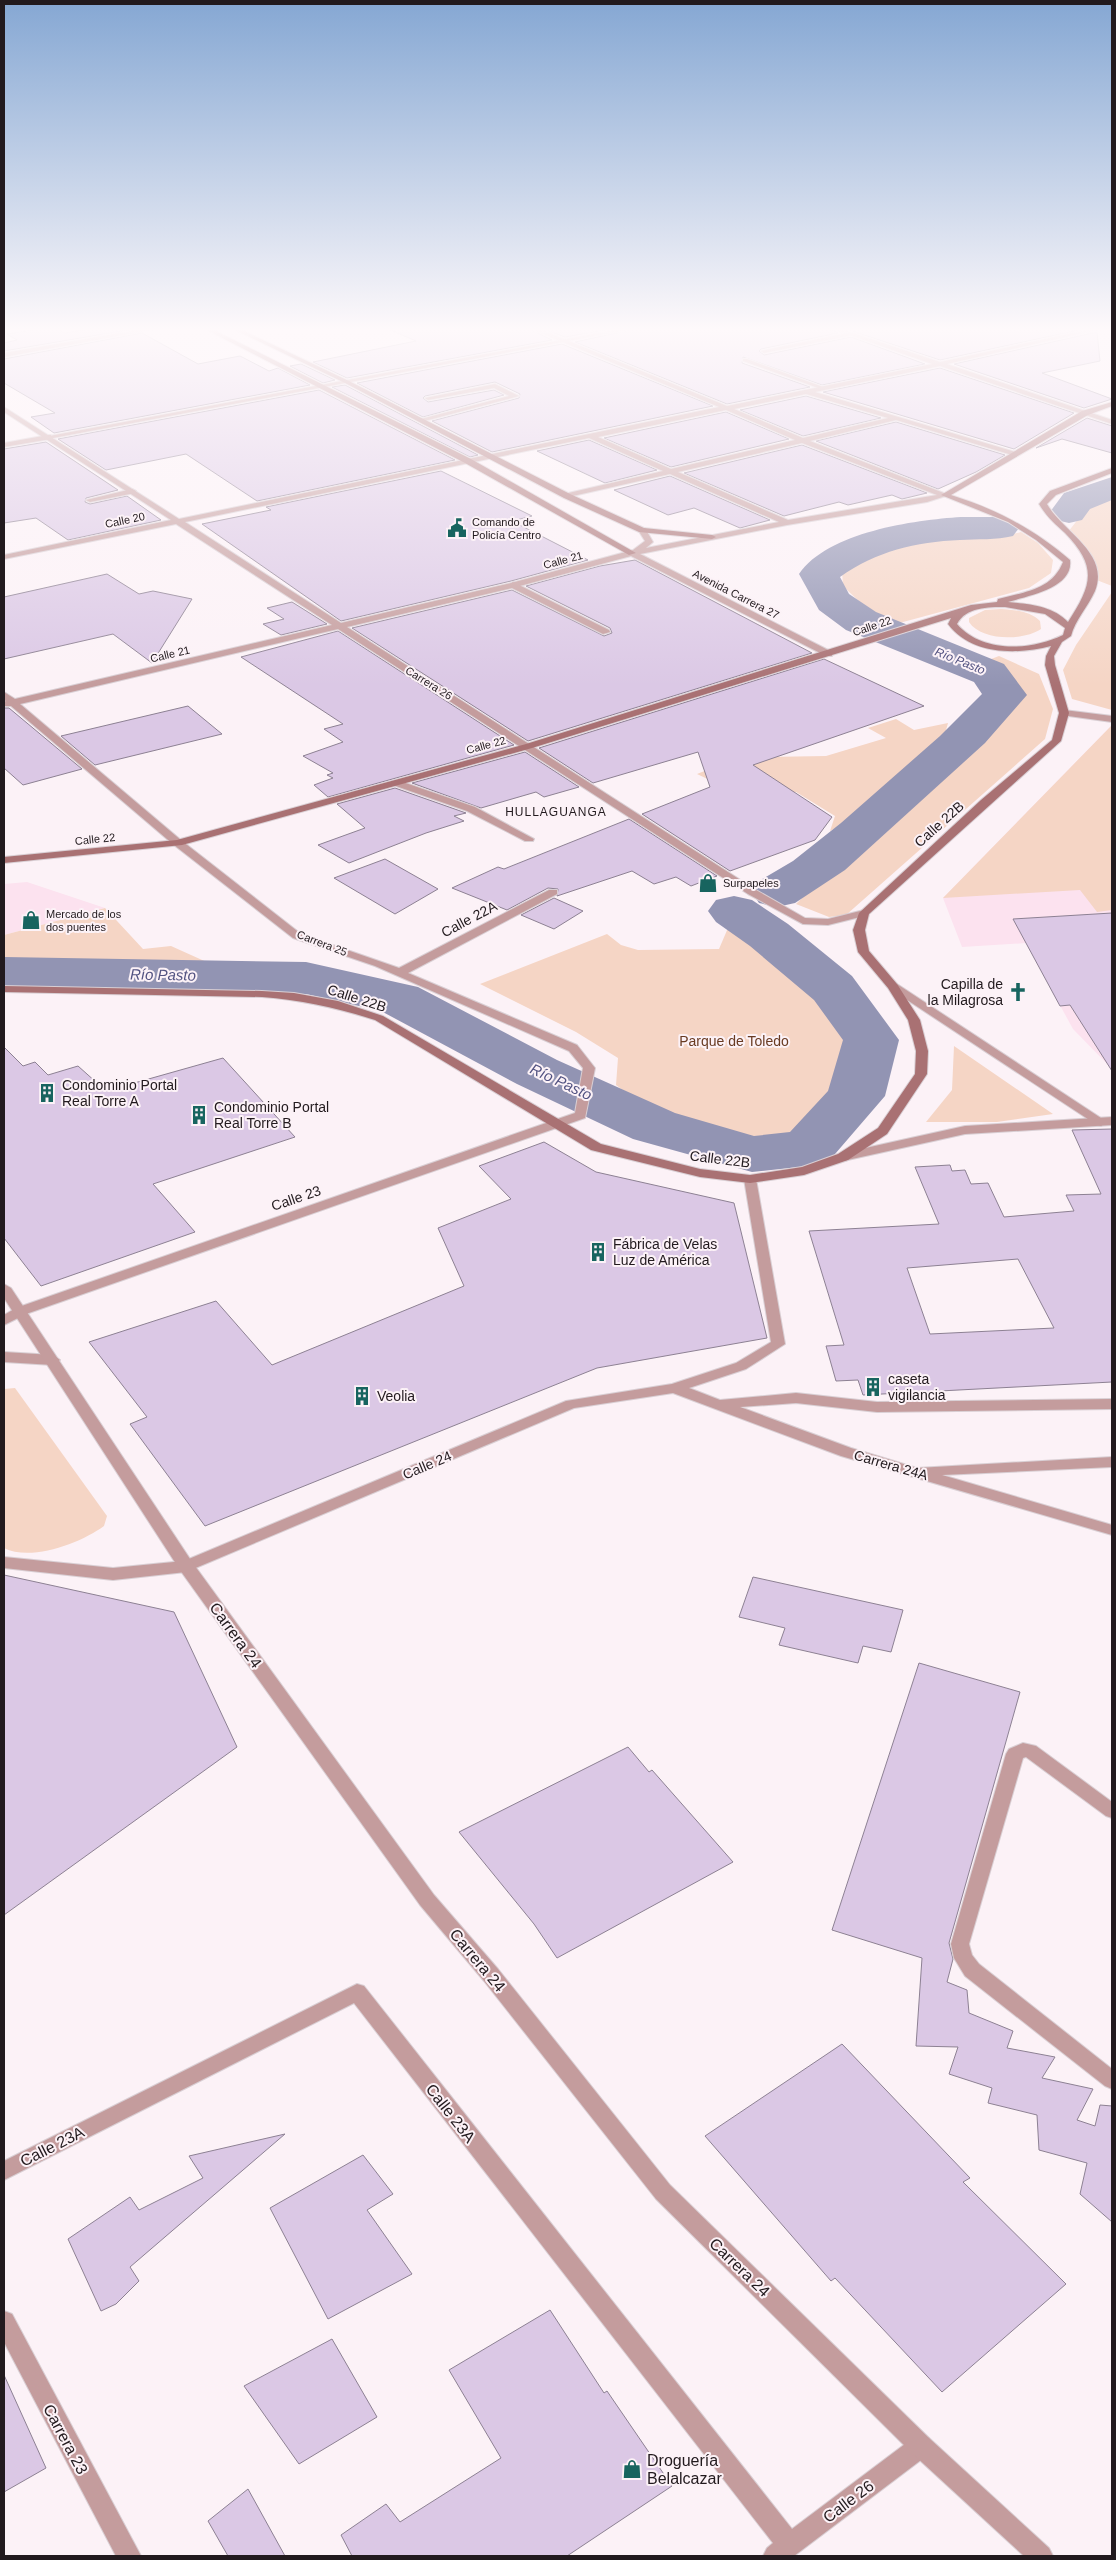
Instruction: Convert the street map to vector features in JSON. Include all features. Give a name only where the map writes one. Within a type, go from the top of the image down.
[{"type":"main road","name":"Avenida Carrera 27","points":[[442,447],[632,553]]},
{"type":"main road","points":[[474,447],[567,496],[642,530],[712,537]]},
{"type":"main road","name":"Calle 21","points":[[945,495],[1025,447]]},
{"type":"main road","points":[[964,611],[955,617],[952,624],[957,632],[984,644],[1024,649],[1058,642],[1067,636],[1069,628],[1092,591],[1093,568],[1075,540],[1048,514],[1043,504],[1053,493],[1112,470]]},
{"type":"main road","points":[[945,495],[1015,521],[1046,542],[1067,562],[1061,577],[1040,590],[984,606]]},
{"type":"main road","points":[[984,606],[1028,606],[1048,612],[1062,619],[1069,628]]},
{"type":"main road","name":"Calle 22","points":[[4,860],[178,843],[529,746],[984,606]]},
{"type":"main road","points":[[1058,642],[1050,656],[1050,665],[1064,713]]},
{"type":"main road","name":"Calle 22B","points":[[4,989],[262,994],[294,996],[338,1004],[379,1018],[556,1125],[596,1147],[700,1174],[750,1179],[804,1171],[843,1157],[882,1131],[921,1074],[922,1051],[914,1020],[893,986],[864,952],[858,930],[864,913],[985,802],[1056,742],[1064,713]]},
{"type":"street","name":"Carrera 26","points":[[64,447],[339,626],[529,746],[752,892],[803,921],[828,922],[864,913]]},
{"type":"street","name":"Calle 20","points":[[4,557],[534,447]]},
{"type":"street","points":[[617,447],[786,523]]},
{"type":"street","points":[[567,496],[768,447]]},
{"type":"street","points":[[820,447],[945,495]]},
{"type":"street","points":[[996,447],[1015,453]]},
{"type":"street","points":[[90,500],[132,491]]},
{"type":"street","name":"Calle 21","points":[[7,701],[513,585],[632,553],[786,523],[927,500],[945,495]]},
{"type":"street","points":[[632,553],[649,542],[642,530]]},
{"type":"street","name":"Avenida Carrera 27","points":[[632,553],[829,654]]},
{"type":"street","points":[[513,585],[606,632]]},
{"type":"street","name":"Carrera 25","points":[[7,701],[178,843],[297,936],[399,973],[573,1048],[588,1068],[581,1115]]},
{"type":"street","points":[[1064,713],[1112,719]]},
{"type":"street","points":[[397,783],[471,809],[528,838]]},
{"type":"street","name":"Calle 22A","points":[[399,973],[553,892]]},
{"type":"street","points":[[893,986],[1107,1121]]},
{"type":"street","name":"Calle 23","points":[[4,1321],[21,1312],[581,1115]]},
{"type":"street","points":[[843,1157],[965,1130],[1107,1121]]},
{"type":"street","name":"Calle 24","points":[[4,1563],[113,1574],[186,1566],[571,1404],[674,1388],[741,1366],[778,1344],[750,1179]]},
{"type":"street","name":"Carrera 24","points":[[4,1288],[53,1360],[186,1566],[427,1900],[491,1975],[663,2192],[922,2446],[1041,2556]]},
{"type":"street","points":[[4,1357],[53,1360]]},
{"type":"street","name":"Carrera 24A","points":[[674,1388],[846,1452],[1112,1530]]},
{"type":"street","points":[[716,1404],[796,1398],[877,1407],[922,1408],[1112,1404]]},
{"type":"street","points":[[911,1471],[1112,1462]]},
{"type":"street","points":[[1112,1811],[1030,1751],[1023,1750],[1015,1754],[960,1944],[963,1958],[972,1970],[1112,2080]]},
{"type":"street","name":"Calle 23A","points":[[4,2171],[357,1992],[782,2551]]},
{"type":"street","name":"Carrera 23","points":[[4,2321],[129,2556]]},
{"type":"street","name":"Calle 26","points":[[782,2551],[922,2446]]},
{"type":"shaded area","points":[[1112,725],[1112,1069],[1073,1029],[1026,943],[962,947],[943,898]]},
{"type":"shaded area","name":"Mercado de los dos puentes","points":[[27,882],[105,908],[4,935],[4,884]]},
{"type":"green space","points":[[1112,496],[1112,586],[1094,579],[1093,568],[1068,532],[1086,509]]},
{"type":"green space","points":[[1021,532],[1038,543],[1053,560],[1051,573],[1029,588],[892,625],[867,609],[843,586],[842,570],[864,557],[889,548],[915,542],[991,538]]},
{"type":"green space","points":[[1112,592],[1112,710],[1072,699],[1063,670],[1076,645]]},
{"type":"green space","points":[[1001,609],[1032,615],[1040,621],[1041,629],[1024,636],[1003,637],[983,633],[969,622],[969,618],[985,610]]},
{"type":"green space","points":[[999,656],[1039,674],[1053,709],[1045,739],[846,915],[829,917],[796,904],[985,719],[1005,695],[989,673],[973,666]]},
{"type":"green space","points":[[896,719],[914,730],[948,723],[941,748],[877,807],[830,831],[835,816],[796,792],[760,804],[697,774],[752,752],[766,757],[826,756],[886,738],[868,728]]},
{"type":"green space","points":[[1112,725],[1112,910],[1097,912],[1080,890],[943,898]]},
{"type":"green space","points":[[105,908],[143,949],[171,946],[211,964],[4,962],[4,935]]},
{"type":"green space","name":"Parque de Toledo","points":[[731,921],[748,926],[797,968],[833,1013],[853,1046],[850,1076],[827,1109],[797,1136],[761,1142],[689,1126],[637,1101],[616,1085],[618,1058],[576,1032],[480,984],[607,934],[621,945],[638,950],[719,949]]},
{"type":"green space","points":[[954,1046],[1053,1114],[997,1122],[926,1122],[952,1090]]},
{"type":"green space","points":[[15,1388],[107,1516],[104,1526],[82,1539],[56,1549],[28,1553],[15,1552],[4,1548],[4,1389]]},
{"type":"building","points":[[54,447],[118,490],[86,498],[85,502],[90,504],[127,496],[161,520],[68,540],[36,518],[4,523],[4,449]]},
{"type":"building","points":[[71,447],[431,447],[455,460],[257,501],[186,454],[106,470]]},
{"type":"building","points":[[451,447],[464,447],[478,455],[470,457]]},
{"type":"building","points":[[483,447],[514,447],[492,452]]},
{"type":"building","points":[[554,447],[606,447],[657,470],[605,483],[537,451]]},
{"type":"building","points":[[626,447],[753,447],[671,467]]},
{"type":"building","points":[[792,447],[808,447],[927,493],[902,499],[892,495],[848,505],[839,502],[784,516],[684,473]]},
{"type":"building","points":[[832,447],[980,447],[1005,455],[976,472],[938,489]]},
{"type":"building","points":[[1092,447],[1112,447],[1112,453]]},
{"type":"building","points":[[441,471],[532,516],[512,521],[588,560],[511,581],[341,621],[202,524],[271,510],[266,507]]},
{"type":"building","points":[[670,476],[770,520],[740,528],[694,508],[668,515],[614,490]]},
{"type":"building","points":[[635,560],[812,653],[528,741],[352,628],[512,590],[604,636],[612,633],[610,628],[526,586],[600,566]]},
{"type":"building","points":[[107,574],[139,594],[153,591],[192,599],[152,663],[113,634],[4,659],[4,597]]},
{"type":"building","points":[[292,602],[327,624],[281,635],[263,624],[284,619],[267,608]]},
{"type":"building","points":[[338,631],[514,745],[328,797],[314,785],[333,778],[327,775],[333,773],[303,756],[343,742],[324,729],[343,724],[241,657]]},
{"type":"building","points":[[824,659],[924,706],[753,765],[832,817],[815,840],[730,871],[642,814],[710,787],[698,752],[593,783],[539,748]]},
{"type":"building","points":[[188,706],[222,734],[95,765],[61,736]]},
{"type":"building","points":[[4,708],[9,708],[82,769],[23,785],[4,768]]},
{"type":"building","points":[[525,752],[579,787],[544,797],[536,792],[481,808],[412,783]]},
{"type":"building","points":[[395,788],[466,813],[454,816],[464,821],[426,833],[349,863],[318,845],[365,828],[337,804]]},
{"type":"building","points":[[629,819],[717,876],[691,886],[676,877],[654,884],[632,871],[557,896],[558,889],[548,888],[507,910],[452,888],[498,867],[504,869]]},
{"type":"building","points":[[385,859],[438,889],[395,914],[334,878]]},
{"type":"building","points":[[554,898],[583,911],[554,929],[521,915]]},
{"type":"building","points":[[1112,913],[1112,1071],[1070,1005],[1060,1006],[1013,919]]},
{"type":"building","points":[[4,1047],[23,1066],[35,1062],[48,1075],[78,1066],[106,1091],[223,1058],[295,1137],[153,1184],[195,1232],[41,1286],[4,1238]]},
{"type":"building","points":[[1112,1129],[1112,1382],[863,1395],[858,1380],[836,1381],[826,1346],[844,1345],[809,1231],[939,1224],[915,1167],[950,1165],[952,1171],[965,1170],[971,1184],[988,1183],[1004,1217],[1074,1211],[1066,1195],[1101,1194],[1072,1130]],"holes":[[[1018,1259],[1054,1328],[930,1334],[907,1268]]]},
{"type":"building","points":[[544,1142],[596,1172],[734,1203],[767,1338],[597,1368],[205,1526],[130,1424],[147,1417],[89,1342],[216,1301],[272,1365],[464,1286],[438,1228],[511,1199],[479,1166]]},
{"type":"building","points":[[4,1575],[174,1612],[237,1747],[4,1915]]},
{"type":"building","points":[[753,1577],[903,1610],[891,1652],[863,1646],[858,1663],[779,1645],[785,1628],[739,1617]]},
{"type":"building","points":[[919,1663],[1020,1692],[949,1943],[953,1959],[947,1982],[967,1990],[969,2013],[1013,2031],[1007,2048],[1055,2057],[1042,2078],[1093,2089],[1077,2120],[1095,2126],[1100,2105],[1112,2106],[1112,2222],[1080,2194],[1087,2163],[1039,2150],[1037,2115],[988,2103],[992,2088],[949,2074],[958,2047],[916,2046],[922,1958],[832,1930]]},
{"type":"building","points":[[628,1747],[649,1772],[652,1770],[733,1862],[557,1958],[534,1924],[459,1832]]},
{"type":"building","points":[[842,2044],[970,2178],[963,2182],[1066,2284],[942,2392],[835,2278],[831,2281],[705,2136]]},
{"type":"building","points":[[285,2134],[130,2267],[139,2281],[116,2304],[101,2311],[68,2239],[130,2197],[139,2210],[203,2178],[189,2156]]},
{"type":"building","points":[[363,2155],[393,2194],[367,2210],[412,2274],[328,2319],[270,2208]]},
{"type":"building","points":[[550,2310],[604,2393],[607,2391],[672,2486],[567,2556],[352,2556],[341,2535],[386,2504],[400,2522],[501,2458],[449,2370]]},
{"type":"building","points":[[332,2339],[377,2417],[299,2464],[244,2386]]},
{"type":"building","points":[[4,2375],[46,2468],[4,2492]]},
{"type":"building","points":[[248,2489],[285,2556],[228,2556],[208,2521]]},
{"type":"waterway","name":"Río Pasto","points":[[1069,512],[1077,501],[1112,488]]},
{"type":"waterway","name":"Río Pasto","points":[[777,892],[811,872],[843,847],[956,746],[1005,695],[989,673],[861,621],[833,601],[819,574],[865,546],[903,535],[942,530],[1000,528]]},
{"type":"waterway","name":"Río Pasto","points":[[4,973],[306,978],[399,999],[537,1072],[654,1126],[752,1154],[808,1148],[856,1096],[871,1040],[833,988],[769,935],[734,911]]},
{"type":"place","name":"Comando de Policía Centro","points":[[457,528]]},
{"type":"place","name":"Surpapeles","points":[[708,883]]},
{"type":"place","name":"Mercado de los dos puentes","points":[[31,920]]},
{"type":"place","name":"Capilla de la Milagrosa","points":[[1018,992]]},
{"type":"place","name":"Condominio Portal Real Torre A","points":[[47,1093]]},
{"type":"place","name":"Condominio Portal Real Torre B","points":[[199,1115]]},
{"type":"place","name":"Fábrica de Velas Luz de América","points":[[598,1252]]},
{"type":"place","name":"caseta vigilancia","points":[[873,1387]]},
{"type":"place","name":"Veolia","points":[[362,1396]]},
{"type":"place","name":"Droguería Belalcazar","points":[[632,2469]]},
{"type":"district","name":"HULLAGUANGA","points":[[556,812]]}]
